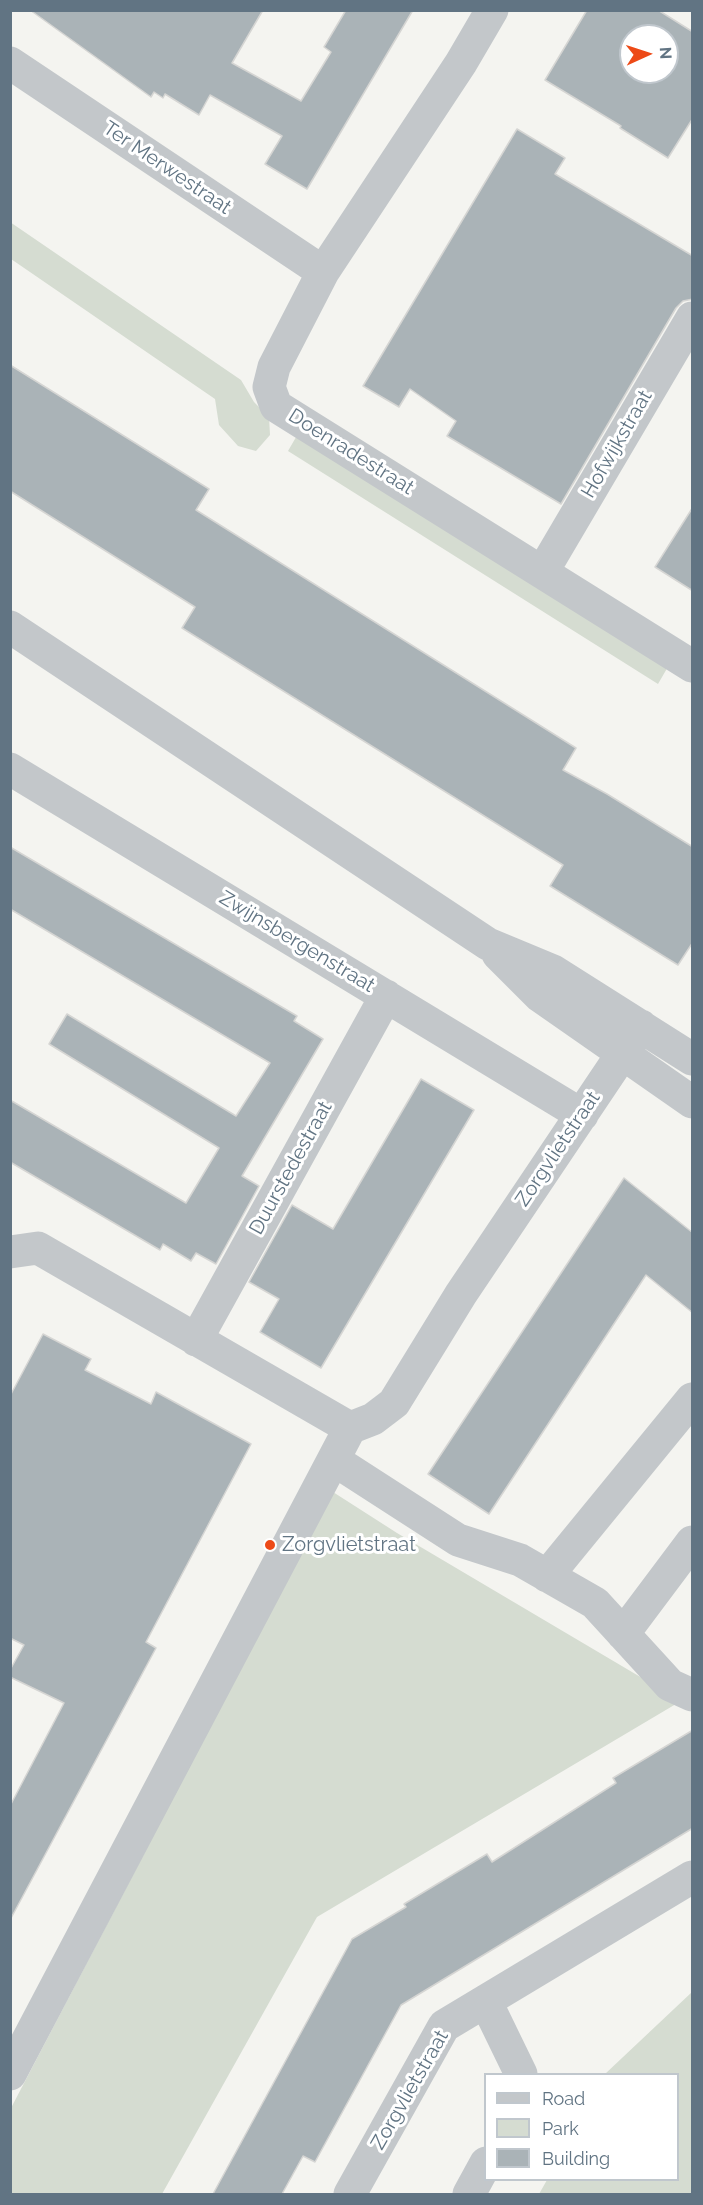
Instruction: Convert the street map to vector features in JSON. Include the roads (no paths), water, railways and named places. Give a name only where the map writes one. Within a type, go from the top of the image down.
[{"type":"street","name":"Doenradestraat","points":[[492,10],[461,63],[323,272],[274,368],[269,387],[276,406],[693,666]]},
{"type":"street","name":"Ter Merwestraat","points":[[10,63],[323,272]]},
{"type":"street","name":"Hofwijkstraat","points":[[543,572],[635,412],[693,318]]},
{"type":"street","points":[[10,627],[489,944],[552,971],[693,1059]]},
{"type":"street","name":"Zwijnsbergenstraat","points":[[10,769],[582,1115]]},
{"type":"street","points":[[489,944],[540,996],[693,1102]]},
{"type":"street","name":"Duurstedestraat","points":[[196,1340],[386,996]]},
{"type":"street","name":"Zorgvlietstraat","points":[[350,1428],[373,1419],[394,1403],[461,1294],[641,1026]]},
{"type":"street","points":[[10,1252],[38,1248],[350,1428],[10,2074]]},
{"type":"street","points":[[547,1576],[693,1399]]},
{"type":"street","points":[[334,1460],[458,1540],[520,1560],[595,1603],[670,1685],[693,1695]]},
{"type":"street","points":[[623,1634],[693,1542]]},
{"type":"street","name":"Zorgvlietstraat","points":[[351,2194],[444,2026],[693,1877]]},
{"type":"street","points":[[486,2002],[521,2073]]},
{"type":"street","points":[[469,2194],[484,2167]]},
{"type":"place","name":"Zorgvlietstraat","points":[[270,1545]]}]
